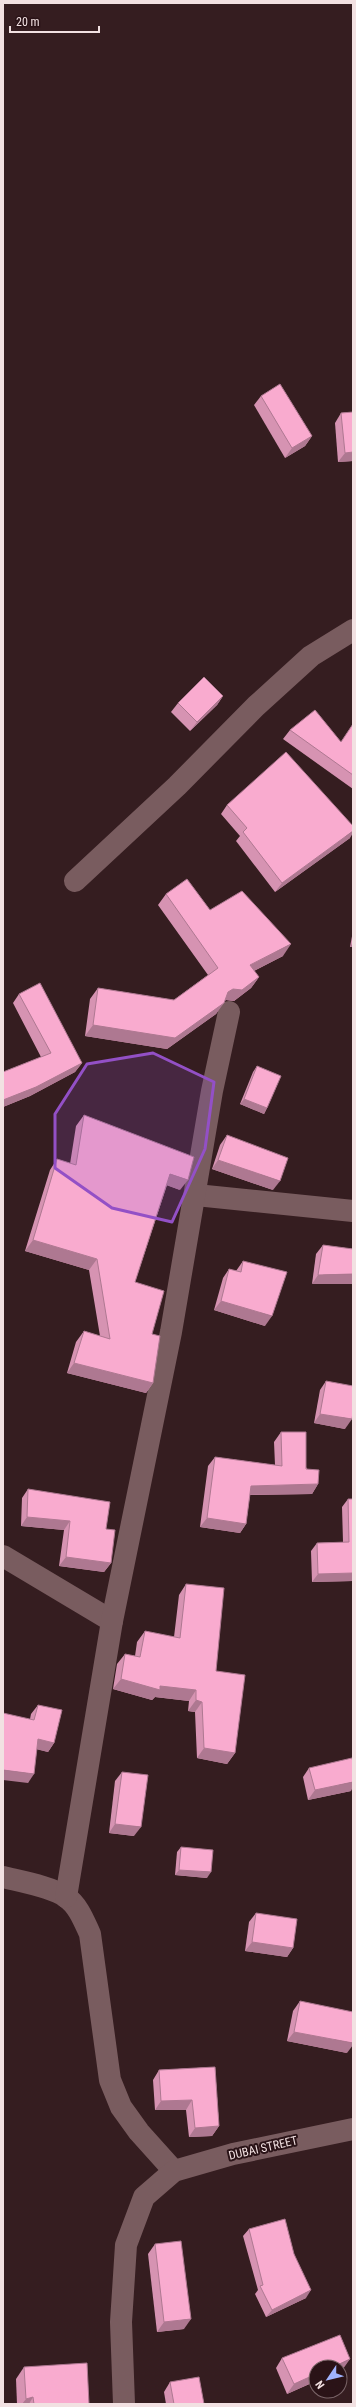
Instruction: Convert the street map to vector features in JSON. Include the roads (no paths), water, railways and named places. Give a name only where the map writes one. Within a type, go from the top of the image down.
[{"type":"street","points":[[75,881],[177,786],[256,706],[311,656],[353,630]]},
{"type":"street","points":[[66,1897],[112,1621],[170,1340],[196,1195],[212,1091],[229,1012]]},
{"type":"street","points":[[196,1195],[353,1211]]},
{"type":"street","points":[[3,1556],[112,1621]]},
{"type":"street","points":[[3,1877],[38,1886],[66,1897],[80,1913],[90,1934],[110,2080],[121,2107],[139,2132],[174,2171],[144,2197],[126,2245],[121,2322],[124,2404]]},
{"type":"street","name":"DUBAI STREET","points":[[174,2171],[233,2154],[353,2129]]}]
